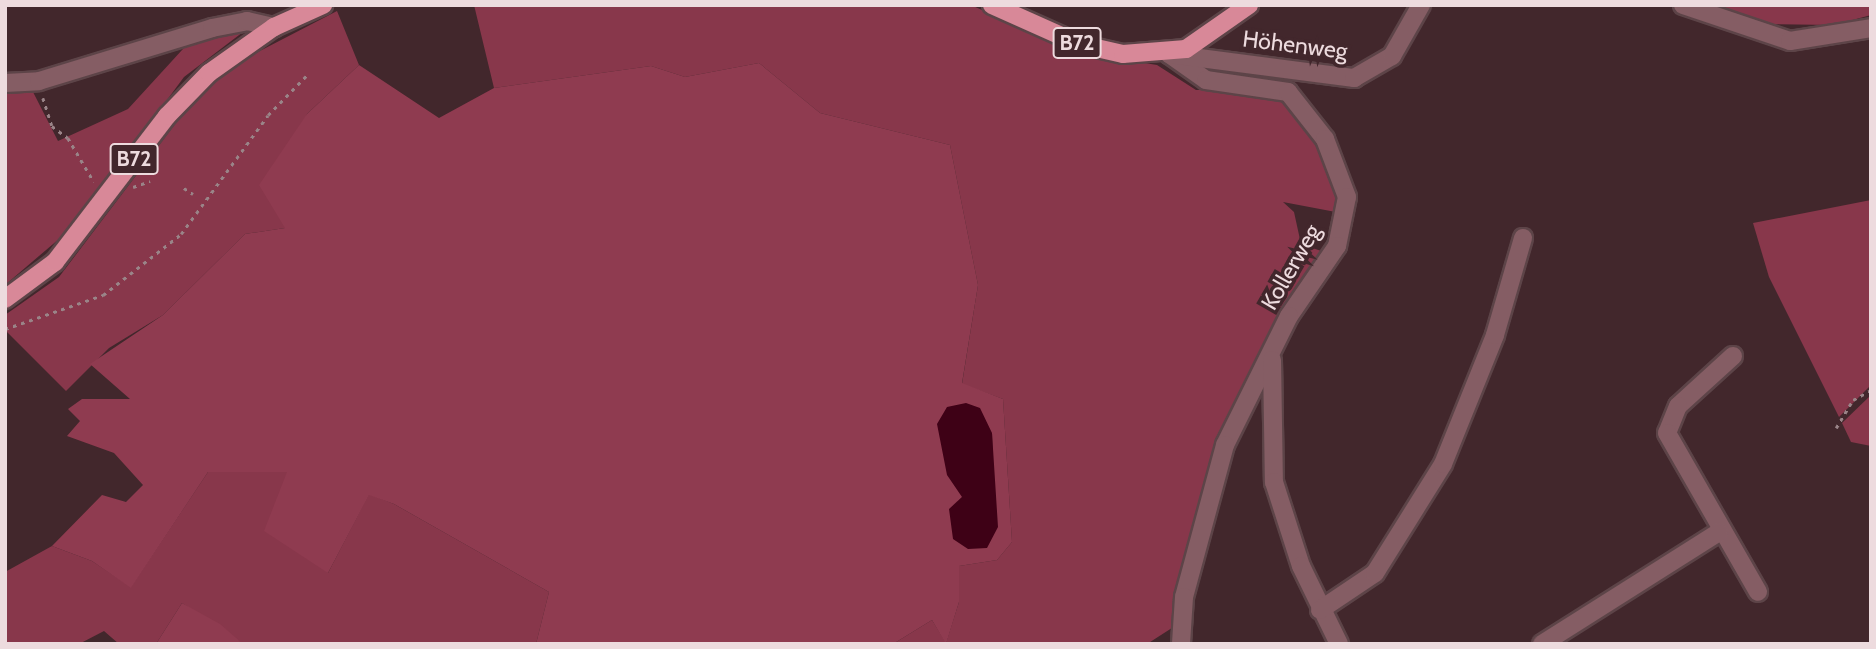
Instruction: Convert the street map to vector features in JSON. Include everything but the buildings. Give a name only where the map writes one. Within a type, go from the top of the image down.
[{"type":"main road","name":"B72","points":[[5,299],[55,262],[188,93],[274,27],[323,5]]},
{"type":"main road","name":"B72","points":[[992,5],[1079,44],[1123,54],[1169,54],[1211,36],[1249,5]]},
{"type":"street","name":"Höhenweg","points":[[1169,54],[1354,78],[1392,56],[1420,5]]},
{"type":"street","points":[[1683,5],[1790,41],[1871,28]]},
{"type":"street","points":[[5,83],[38,81],[212,28],[247,21],[274,27]]},
{"type":"street","name":"Kollerweg","points":[[1169,54],[1206,80],[1288,92],[1315,123],[1344,185],[1339,242],[1289,316],[1272,360],[1239,412],[1218,467],[1184,597],[1181,644]]},
{"type":"street","points":[[1320,610],[1375,573],[1443,464],[1495,335],[1523,238]]},
{"type":"street","points":[[1733,356],[1678,406],[1668,426],[1668,441],[1719,532],[1758,592]]},
{"type":"street","name":"Kollerweg","points":[[1272,360],[1275,482],[1320,610],[1339,644]]},
{"type":"street","points":[[1542,644],[1719,532]]},
{"type":"path","points":[[5,329],[103,295],[181,234],[268,115],[309,74]]},
{"type":"path","points":[[38,81],[54,131],[68,138],[99,187],[112,190],[150,181]]},
{"type":"path","points":[[184,188],[193,194]]},
{"type":"path","points":[[1836,428],[1853,400],[1871,390]]},
{"type":"shaded area","points":[[474,5],[971,5],[1071,51],[1157,65],[1196,90],[1268,90],[1297,106],[1334,171],[1341,213],[1283,202],[1294,212],[1301,244],[1327,253],[1235,407],[1175,626],[1147,644],[893,644],[932,620],[946,643],[959,602],[959,566],[997,560],[1012,542],[1003,399],[962,384],[978,285],[950,145],[820,113],[759,63],[685,77],[651,66],[494,88]]},
{"type":"shaded area","points":[[1720,5],[1871,5],[1871,15],[1834,25],[1757,24]]},
{"type":"shaded area","points":[[337,11],[359,65],[307,114],[285,228],[245,234],[163,315],[109,348],[66,391],[5,330],[5,315],[59,277],[182,115],[233,65]]},
{"type":"shaded area","points":[[237,28],[243,32],[184,77],[73,227],[5,285],[5,90],[32,90],[58,141],[128,109],[193,38]]},
{"type":"shaded area","points":[[759,63],[820,113],[950,145],[978,285],[962,383],[1003,399],[1012,542],[997,560],[959,566],[959,602],[946,644],[932,620],[893,644],[536,644],[549,592],[394,504],[369,495],[328,573],[264,531],[287,472],[208,472],[131,588],[92,561],[52,546],[102,495],[126,502],[143,485],[114,453],[67,436],[80,421],[68,409],[82,399],[130,399],[90,364],[163,315],[245,234],[285,228],[259,185],[307,114],[359,65],[439,118],[494,88],[651,66],[685,77]],"holes":[[[992,433],[993,469],[949,509],[962,497]]]},
{"type":"shaded area","points":[[1871,200],[1871,385],[1839,417],[1769,277],[1753,223]]},
{"type":"shaded area","points":[[1871,395],[1871,446],[1851,442],[1842,423]]},
{"type":"shaded area","points":[[966,403],[980,408],[992,433],[998,527],[987,548],[968,549],[953,539],[949,509],[962,497],[947,475],[937,424],[947,407]]},
{"type":"shaded area","points":[[208,472],[288,472],[328,573],[369,494],[394,504],[549,592],[536,644],[243,644],[182,603],[156,644],[119,644],[104,631],[79,644],[5,644],[5,572],[52,546],[92,561],[131,587]]},
{"type":"shaded area","points":[[182,603],[220,624],[243,644],[156,644]]}]
